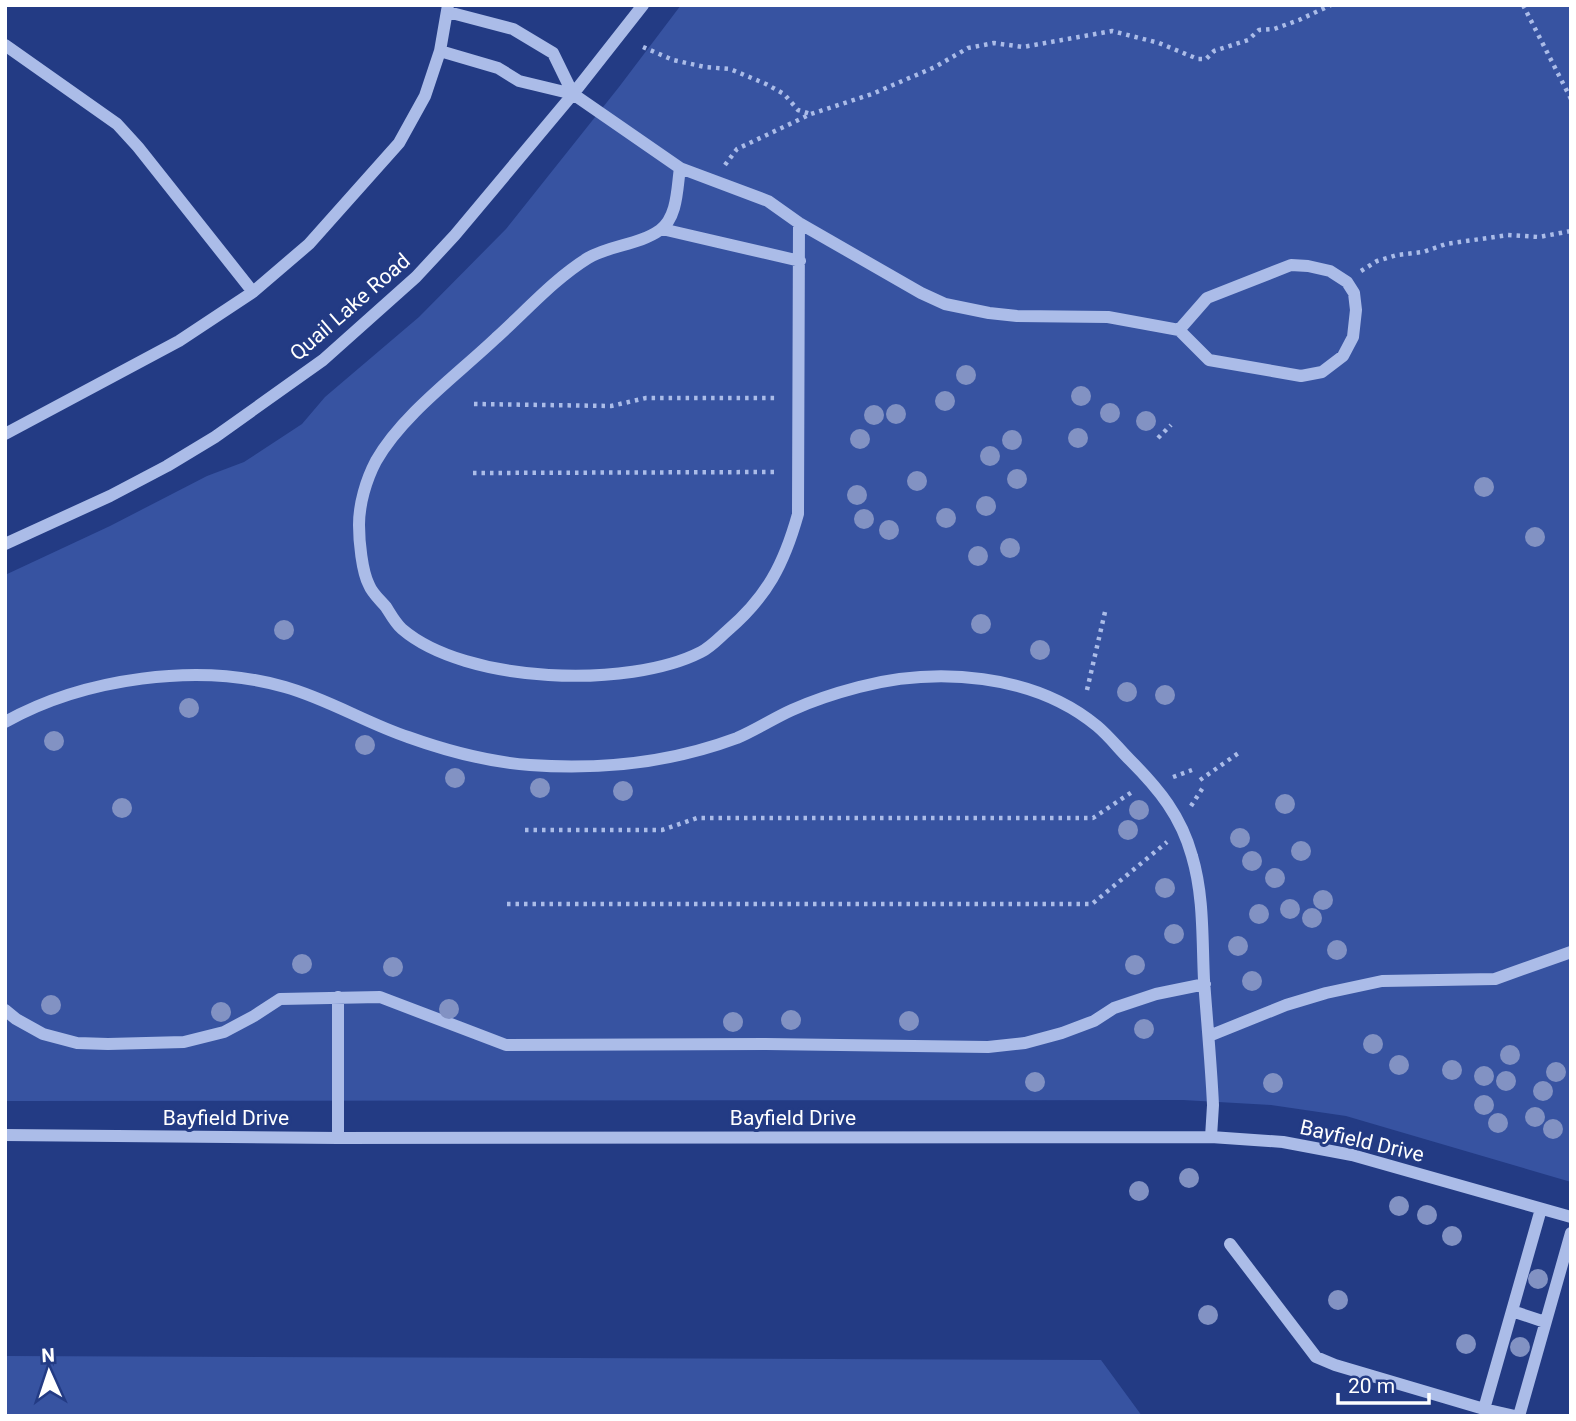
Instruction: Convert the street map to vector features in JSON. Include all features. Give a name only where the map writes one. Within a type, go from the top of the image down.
[{"type":"street","name":"Quail Lake Road","points":[[5,544],[110,496],[167,466],[215,437],[323,360],[416,277],[573,94],[643,5]]},
{"type":"street","points":[[5,434],[179,341],[253,292],[309,244],[399,143],[425,96],[440,51],[448,8],[513,29],[553,53],[573,94]]},
{"type":"street","points":[[5,46],[117,124],[253,292]]},
{"type":"street","points":[[440,51],[498,68],[519,81],[573,94],[680,167],[768,201],[799,223],[945,304],[1017,316],[1108,317],[1179,330],[1209,360],[1301,376],[1322,372],[1343,356],[1353,337],[1354,293],[1347,282],[1330,271],[1308,265],[1291,265],[1207,298],[1179,330]]},
{"type":"street","points":[[680,167],[674,209],[662,229],[591,257],[561,277],[396,433],[376,461],[363,491],[358,524],[368,585],[400,628],[423,644],[458,658],[528,674],[571,677],[632,671],[672,663],[703,651],[739,621],[766,590],[787,551],[798,514],[799,223]]},
{"type":"street","points":[[662,229],[800,261]]},
{"type":"street","points":[[5,722],[27,710],[78,691],[105,685],[149,679],[236,678],[285,687],[407,737],[485,759],[539,765],[609,767],[698,751],[740,737],[825,697],[861,686],[904,678],[950,677],[993,680],[1024,688],[1060,703],[1096,725],[1152,784],[1181,822],[1201,894],[1213,1105],[1211,1137]]},
{"type":"street","points":[[1209,1036],[1286,1005],[1326,993],[1382,981],[1495,979],[1571,952]]},
{"type":"street","points":[[5,1010],[43,1034],[77,1043],[143,1045],[184,1042],[224,1032],[254,1017],[280,999],[380,997],[506,1045],[988,1047],[1025,1043],[1062,1033],[1094,1020],[1114,1008],[1156,994],[1205,984]]},
{"type":"street","points":[[338,998],[338,1138]]},
{"type":"street","name":"Bayfield Drive","points":[[5,1135],[338,1138],[1211,1137],[1283,1142],[1352,1155],[1571,1217]]},
{"type":"street","points":[[1484,1409],[1541,1209]]},
{"type":"street","points":[[1230,1244],[1315,1357],[1484,1409],[1517,1416],[1571,1233]]},
{"type":"street","points":[[1512,1311],[1545,1322]]},
{"type":"path","points":[[716,181],[737,149],[811,114],[872,94],[935,67],[968,48],[994,43],[1023,47],[1112,31],[1159,43],[1198,59],[1248,40],[1259,30],[1274,29],[1331,5]]},
{"type":"path","points":[[1523,5],[1571,99]]},
{"type":"path","points":[[643,47],[673,60],[730,69],[783,94],[798,110],[811,114]]},
{"type":"path","points":[[1347,282],[1377,261],[1397,255],[1423,252],[1446,244],[1508,235],[1539,237],[1571,231]]},
{"type":"path","points":[[474,404],[611,406],[646,398],[784,398],[799,392]]},
{"type":"path","points":[[1158,438],[1171,425]]},
{"type":"path","points":[[473,472],[798,472]]},
{"type":"path","points":[[1087,690],[1105,612]]},
{"type":"path","points":[[1200,780],[1240,752]]},
{"type":"path","points":[[525,830],[662,830],[697,818],[1093,818],[1134,791],[1192,770]]},
{"type":"path","points":[[507,904],[1092,904],[1166,844],[1205,786]]},
{"type":"shaded area","points":[[681,5],[1571,5],[1571,1182],[1346,1116],[1271,1105],[1183,1100],[5,1101],[5,575],[110,526],[207,476],[244,462],[302,424],[325,397],[419,317],[506,229]]},
{"type":"shaded area","points":[[5,1356],[1101,1360],[1142,1416],[5,1416]]}]
